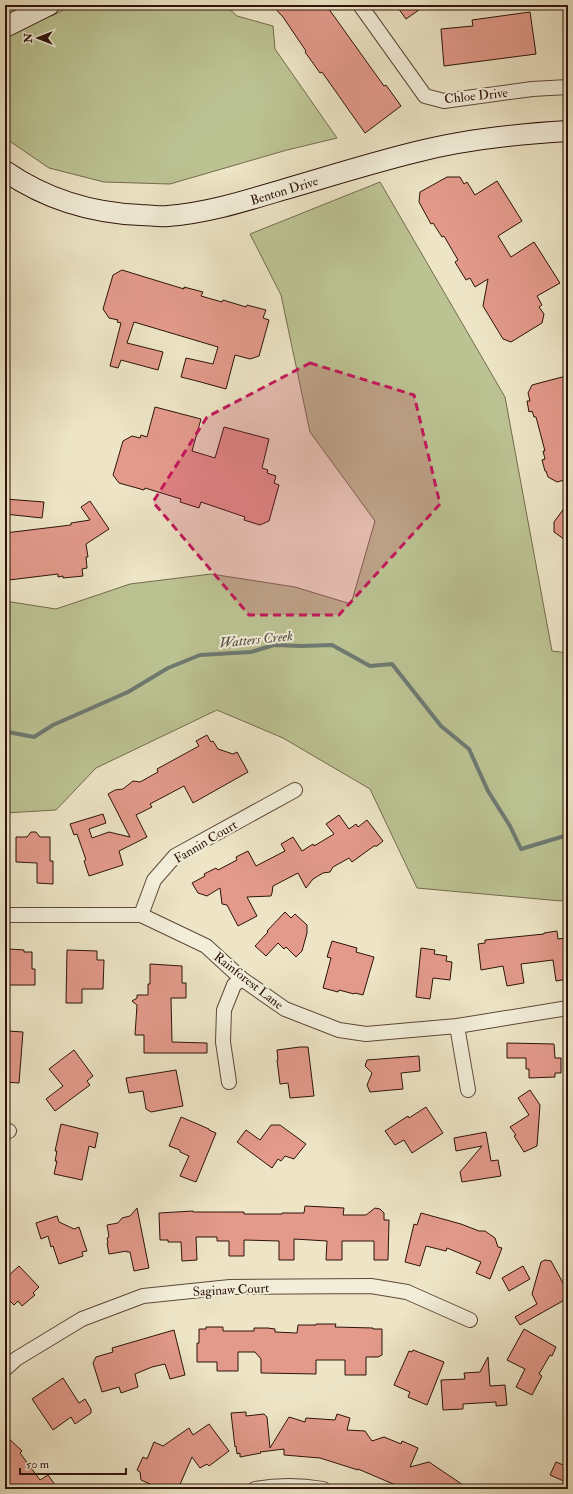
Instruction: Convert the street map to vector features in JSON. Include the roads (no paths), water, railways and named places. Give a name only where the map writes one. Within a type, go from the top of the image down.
[{"type":"street","points":[[5,27],[49,5]]},
{"type":"street","name":"Chloe Drive","points":[[360,5],[425,96],[444,101],[532,89],[568,88]]},
{"type":"street","name":"Benton Drive","points":[[5,171],[42,193],[77,206],[120,214],[167,216],[205,212],[366,165],[452,143],[495,136],[568,131]]},
{"type":"street","name":"Fannin Court","points":[[141,915],[154,880],[175,856],[294,790]]},
{"type":"street","name":"Rainforest Lane","points":[[5,915],[141,915],[206,946],[242,979],[285,1009],[340,1030],[366,1034],[457,1026],[568,1008]]},
{"type":"street","points":[[229,1082],[223,1042],[224,1010],[234,984],[242,979]]},
{"type":"street","points":[[457,1026],[468,1090]]},
{"type":"street","name":"Saginaw Court","points":[[5,1369],[16,1359],[82,1319],[143,1296],[230,1287],[371,1286],[407,1292],[470,1320]]},
{"type":"street","points":[[255,1489],[303,1487],[323,1489]]},
{"type":"waterway","name":"Watters Creek","points":[[5,733],[8,732],[34,737],[53,725],[128,692],[168,668],[200,655],[251,652],[274,645],[332,645],[370,666],[392,664],[441,726],[469,749],[488,791],[510,826],[521,849],[568,835]]}]
